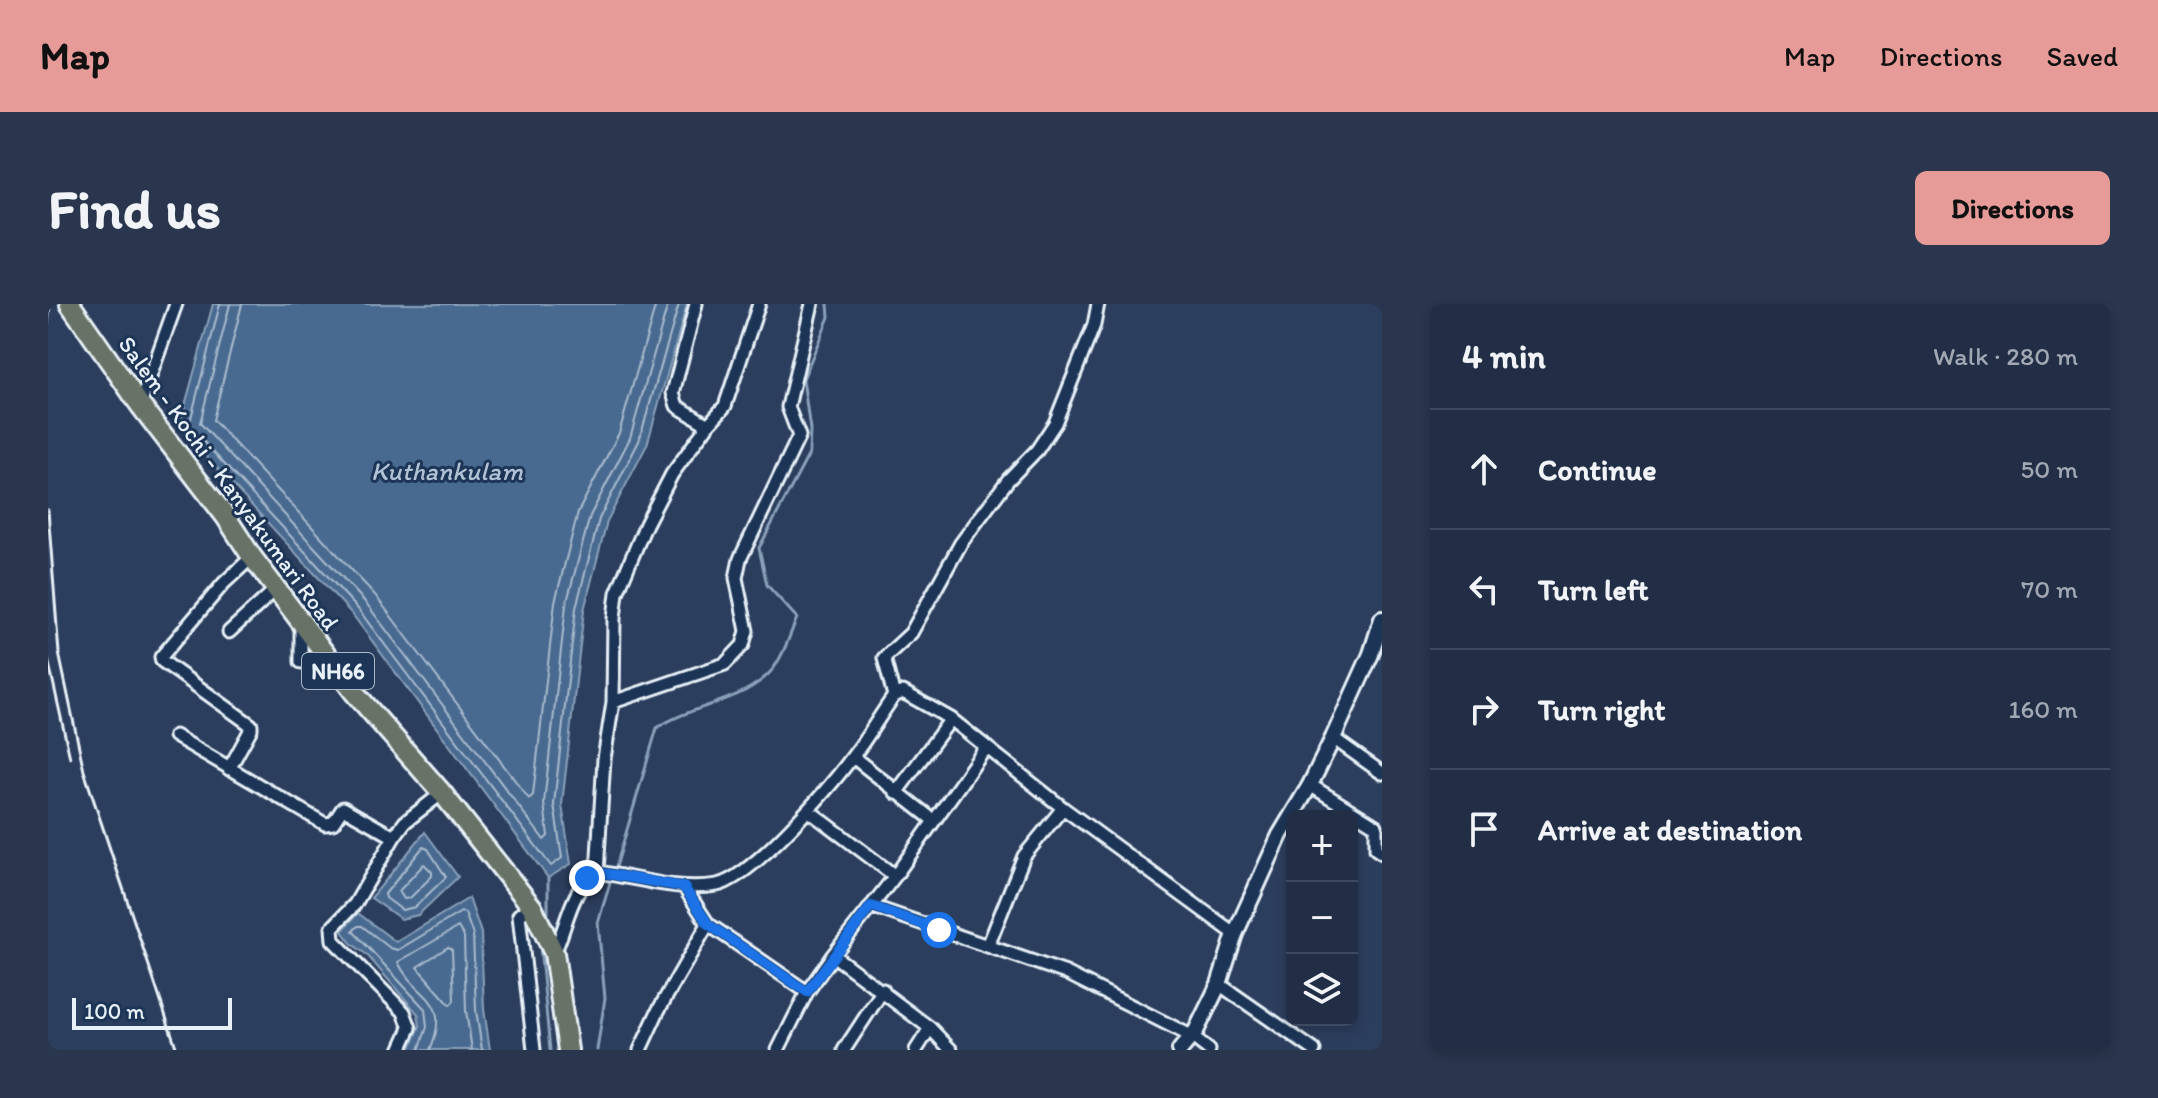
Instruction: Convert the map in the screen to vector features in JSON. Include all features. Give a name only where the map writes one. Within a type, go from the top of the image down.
[{"type":"highway","name":"Salem - Kochi - Kanyakumari Road","points":[[70,304],[140,405],[354,692],[442,793],[532,907],[554,953],[568,1050]]},
{"type":"street","points":[[140,405],[176,304]]},
{"type":"street","points":[[696,304],[673,393],[677,406],[708,425]]},
{"type":"street","points":[[597,872],[604,759],[613,702],[617,593],[646,524],[672,474],[725,406],[759,304]]},
{"type":"street","points":[[613,702],[725,664],[743,645],[747,631],[736,578],[740,559],[799,436],[788,407],[812,304]]},
{"type":"street","points":[[894,696],[884,658],[911,633],[961,543],[1008,480],[1037,450],[1055,423],[1094,325],[1098,304]]},
{"type":"street","points":[[229,769],[251,725],[162,661],[161,657],[224,583],[252,557]]},
{"type":"street","points":[[229,632],[276,589]]},
{"type":"street","points":[[1180,1050],[1219,984],[1235,934],[1280,835],[1333,738],[1371,654],[1382,619]]},
{"type":"street","points":[[301,622],[301,662]]},
{"type":"street","points":[[554,953],[574,898],[587,878],[597,872],[684,887],[728,882],[748,868],[808,810],[853,757],[894,696],[903,692],[951,719],[985,749],[1235,934]]},
{"type":"street","points":[[896,793],[951,719]]},
{"type":"street","points":[[175,736],[325,824],[333,823],[343,808],[394,837]]},
{"type":"street","points":[[1333,738],[1380,767]]},
{"type":"street","points":[[778,1050],[807,992],[895,876],[985,749]]},
{"type":"street","points":[[853,757],[933,820]]},
{"type":"street","points":[[1310,785],[1376,826],[1374,844],[1382,853]]},
{"type":"street","points":[[400,1050],[410,1028],[404,1012],[332,936],[332,928],[355,904],[394,837],[412,815],[442,793]]},
{"type":"street","points":[[988,946],[1024,856],[1063,808]]},
{"type":"street","points":[[808,810],[895,876]]},
{"type":"street","points":[[684,887],[708,924],[807,992]]},
{"type":"street","points":[[871,906],[1066,973],[1191,1036],[1209,1050]]},
{"type":"street","points":[[532,907],[519,915],[534,1050]]},
{"type":"street","points":[[640,1050],[658,1011],[708,924]]},
{"type":"street","points":[[833,955],[883,990],[930,1028],[951,1050]]},
{"type":"street","points":[[1219,984],[1314,1050]]},
{"type":"street","points":[[844,1050],[883,990]]},
{"type":"street","points":[[916,1050],[930,1028]]},
{"type":"water","name":"Kuthankulam","points":[[213,304],[687,304],[647,445],[607,521],[584,610],[562,805],[571,864],[548,878],[352,614],[179,427]]},
{"type":"water","points":[[425,832],[458,877],[418,915],[401,919],[371,898]]},
{"type":"water","points":[[469,898],[481,933],[484,1009],[490,1050],[410,1050],[420,1026],[418,1014],[342,931],[358,913],[396,942]]},
{"type":"waterway","points":[[616,867],[657,728],[686,713],[733,696],[761,680],[780,657],[797,618],[767,585],[759,548],[809,454],[810,430],[803,379],[829,317],[828,304]]},
{"type":"waterway","points":[[548,878],[548,921]]},
{"type":"waterway","points":[[597,1050],[605,998],[598,923],[610,883]]},
{"type":"waterway","points":[[540,946],[550,1050]]},
{"type":"railway","points":[[48,323],[50,304]]},
{"type":"railway","points":[[48,510],[59,653],[84,771],[177,1050]]},
{"type":"railway","points":[[48,659],[70,758]]},
{"type":"route","points":[[587,878],[597,872],[684,887],[708,924],[807,992],[871,906],[939,930]]}]
